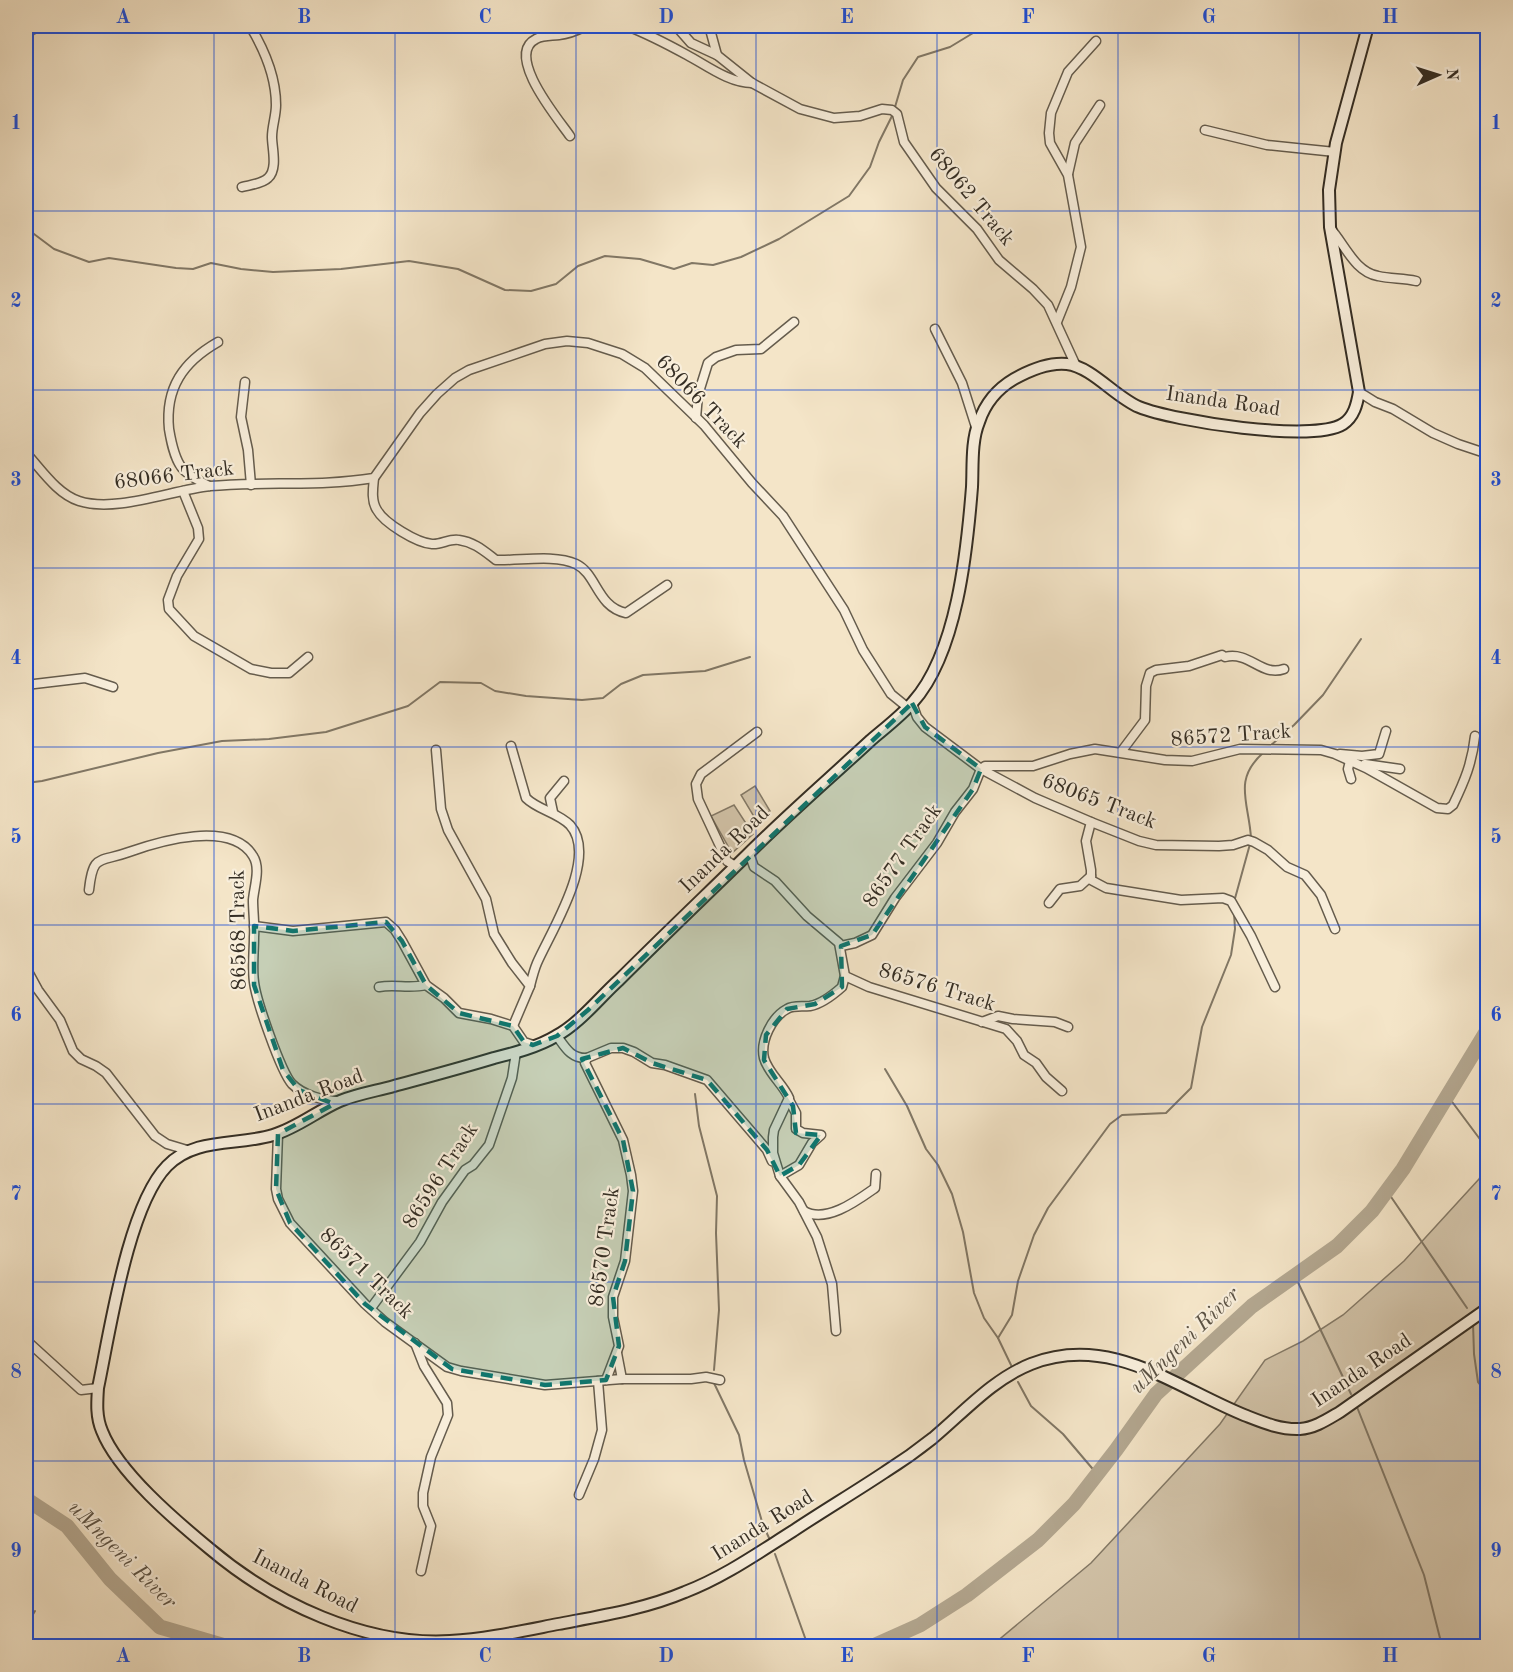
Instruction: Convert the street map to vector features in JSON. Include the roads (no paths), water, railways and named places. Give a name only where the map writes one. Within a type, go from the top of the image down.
[{"type":"street","points":[[242,187],[268,179],[271,173],[272,136],[276,114],[275,92],[264,54],[250,26]]},
{"type":"street","points":[[570,136],[534,85],[528,67],[527,51],[537,38],[568,34],[586,26]]},
{"type":"street","points":[[627,26],[648,34],[739,82],[752,83]]},
{"type":"street","name":"68062 Track","points":[[676,26],[691,43],[717,55],[752,83],[800,109],[823,117],[850,117],[882,109],[892,110],[897,114],[904,142],[936,188],[984,236],[994,253],[1006,266],[1042,297],[1057,321],[1076,366]]},
{"type":"street","points":[[712,26],[711,33],[717,55]]},
{"type":"street","points":[[1368,26],[1335,152],[1329,190],[1330,227],[1359,392],[1433,433],[1488,454]]},
{"type":"street","points":[[1057,321],[1071,287],[1081,247],[1068,175],[1050,143],[1051,113],[1068,72],[1096,41]]},
{"type":"street","points":[[1068,175],[1075,142],[1100,105]]},
{"type":"street","points":[[1205,130],[1267,145],[1335,152]]},
{"type":"street","points":[[1330,227],[1359,267],[1375,276],[1416,281]]},
{"type":"street","points":[[696,418],[698,395],[708,363],[716,357],[736,350],[761,349],[794,322]]},
{"type":"street","points":[[935,329],[962,383],[976,427]]},
{"type":"street","name":"68066 Track","points":[[26,453],[59,489],[79,501],[101,503],[125,502],[209,486],[338,483],[374,478],[436,393],[455,378],[469,370],[545,345],[567,341],[588,343],[622,354],[645,368],[696,418],[788,523],[844,610],[863,650],[891,694],[910,705]]},
{"type":"street","points":[[209,486],[186,473],[181,467],[170,437],[169,409],[171,394],[188,364],[201,352],[218,342]]},
{"type":"street","name":"Inanda Road","points":[[1359,392],[1350,418],[1338,427],[1294,431],[1193,422],[1135,406],[1076,366],[1064,364],[1049,365],[1017,378],[994,395],[976,427],[971,495],[959,593],[936,664],[910,705],[748,853],[588,1010],[557,1036],[516,1052],[341,1100],[278,1134],[208,1144],[187,1150],[173,1160],[159,1175],[144,1203],[132,1237],[98,1388],[97,1412],[107,1441],[146,1491],[223,1560],[243,1574],[290,1601],[365,1633],[395,1639],[452,1641],[495,1636],[588,1618],[658,1601],[708,1582],[737,1567],[886,1472],[933,1438],[1010,1373],[1031,1364],[1061,1356],[1100,1355],[1123,1360],[1157,1373],[1225,1407],[1277,1427],[1297,1429],[1314,1426],[1340,1412],[1488,1308]]},
{"type":"street","points":[[245,382],[241,417],[248,450],[251,485]]},
{"type":"street","points":[[374,478],[373,492],[376,510],[392,525],[422,542],[434,544],[460,540],[482,548],[497,560],[529,559],[576,564],[587,573],[597,590],[613,608],[626,613],[667,585]]},
{"type":"street","points":[[183,491],[198,528],[199,539],[177,576],[168,600],[169,609],[194,636],[251,669],[289,673],[308,657]]},
{"type":"street","points":[[1121,752],[1145,720],[1146,686],[1149,675],[1154,670],[1189,666],[1222,655],[1225,657],[1239,656],[1271,671],[1284,669]]},
{"type":"street","points":[[26,685],[85,678],[113,687]]},
{"type":"street","name":"68065 Track","points":[[910,705],[925,727],[981,769],[1035,798],[1091,822],[1156,844],[1219,846],[1233,845],[1248,840],[1254,842],[1290,868],[1305,874],[1321,895],[1335,929]]},
{"type":"street","points":[[1336,754],[1362,756],[1379,754],[1386,731]]},
{"type":"street","points":[[735,867],[727,861],[704,813],[696,794],[696,784],[699,777],[730,751],[758,732]]},
{"type":"street","name":"86572 Track","points":[[981,769],[987,766],[1034,766],[1070,754],[1095,749],[1165,760],[1192,761],[1224,752],[1251,749],[1302,749],[1336,754],[1437,808],[1448,808],[1453,805],[1469,769],[1474,754],[1475,736]]},
{"type":"street","points":[[511,746],[526,798],[553,812],[569,825],[578,839],[579,857],[577,874],[536,966],[513,1026]]},
{"type":"street","points":[[436,750],[440,796],[445,821],[456,846],[486,899],[494,934],[530,986]]},
{"type":"street","points":[[1352,779],[1348,769],[1350,761],[1400,769]]},
{"type":"street","name":"86577 Track","points":[[841,946],[855,943],[872,935],[881,918],[927,858],[973,789],[981,769]]},
{"type":"street","points":[[553,812],[550,798],[564,781]]},
{"type":"street","points":[[1091,822],[1086,841],[1091,880],[1096,884],[1121,891],[1181,900],[1223,898],[1231,901],[1251,936],[1275,987]]},
{"type":"street","name":"86568 Track","points":[[89,890],[93,868],[101,859],[187,836],[208,836],[233,841],[243,846],[255,858],[254,985],[284,1070],[292,1084],[299,1090],[335,1102],[341,1100]]},
{"type":"street","points":[[748,853],[754,867],[775,880],[807,916],[834,937],[841,946],[845,976],[842,987],[824,1000],[815,1004],[791,1007],[784,1011],[766,1035],[764,1060],[787,1093],[796,1113],[796,1129],[802,1133],[821,1135],[812,1143],[799,1165],[778,1172]]},
{"type":"street","points":[[1049,903],[1060,890],[1078,887],[1091,876]]},
{"type":"street","points":[[254,926],[293,931],[386,922],[402,941],[426,985],[459,1013],[513,1026],[524,1042],[533,1045]]},
{"type":"street","points":[[26,968],[38,990],[60,1020],[73,1051],[81,1059],[106,1074],[155,1136],[167,1144],[187,1150]]},
{"type":"street","name":"86576 Track","points":[[845,976],[869,987],[1006,1029],[1017,1041],[1024,1054],[1036,1063],[1062,1091]]},
{"type":"street","points":[[379,987],[396,985],[410,988],[426,985]]},
{"type":"street","points":[[982,1022],[998,1016],[1055,1022],[1068,1027]]},
{"type":"street","points":[[557,1036],[567,1051],[580,1058],[587,1058],[610,1048],[622,1048],[652,1063],[666,1065],[707,1080],[767,1150],[778,1172],[804,1211],[817,1237],[832,1284],[836,1331]]},
{"type":"street","name":"86596 Track","points":[[371,1308],[420,1242],[442,1202],[467,1168],[473,1165],[489,1145],[512,1078],[516,1052]]},
{"type":"street","name":"86570 Track","points":[[579,1495],[594,1459],[602,1430],[602,1380],[620,1343],[613,1317],[613,1297],[616,1281],[625,1261],[632,1206],[631,1175],[623,1140],[585,1063],[587,1058]]},
{"type":"street","points":[[778,1172],[772,1137],[789,1100]]},
{"type":"street","name":"86571 Track","points":[[278,1134],[276,1189],[284,1213],[300,1236],[386,1323],[447,1366],[461,1371],[545,1385],[622,1379],[706,1377],[720,1380]]},
{"type":"street","points":[[804,1211],[818,1215],[839,1211],[849,1206],[861,1195],[875,1188],[876,1174]]},
{"type":"street","points":[[26,1340],[81,1390],[98,1388]]},
{"type":"street","points":[[415,1343],[424,1366],[449,1410],[431,1457],[424,1485],[423,1506],[431,1526],[421,1571]]},
{"type":"street","points":[[617,1353],[622,1379]]},
{"type":"waterway","points":[[26,39],[48,26]]},
{"type":"waterway","points":[[895,107],[903,80],[918,57],[950,47],[982,26]]},
{"type":"waterway","points":[[26,228],[54,249],[89,262],[109,258],[193,269],[211,263],[273,272],[341,269],[409,261],[458,269],[505,290],[531,291],[556,284],[578,266],[605,256],[640,259],[674,269],[692,263],[713,265],[741,257],[779,239],[849,196],[870,167],[893,114]]},
{"type":"waterway","points":[[1270,746],[1323,695],[1361,639]]},
{"type":"waterway","points":[[26,783],[222,741],[269,739],[326,732],[408,706],[440,682],[481,683],[495,691],[582,700],[603,698],[621,684],[643,675],[705,671],[750,657]]},
{"type":"waterway","points":[[1251,838],[1245,782],[1254,762],[1264,752]]},
{"type":"waterway","points":[[1234,902],[1250,844]]},
{"type":"waterway","points":[[998,1338],[1012,1315],[1018,1281],[1034,1235],[1048,1208],[1110,1124],[1122,1115],[1166,1113],[1191,1088],[1202,1027],[1231,955],[1235,929],[1234,913]]},
{"type":"waterway","name":"uMngeni River","points":[[873,1646],[920,1625],[967,1595],[1038,1540],[1074,1504],[1156,1394],[1252,1306],[1337,1246],[1372,1211],[1403,1169],[1488,1029]]},
{"type":"waterway","points":[[885,1069],[907,1106],[926,1149],[938,1165],[952,1194],[963,1232],[974,1293],[984,1318],[998,1338],[1011,1365]]},
{"type":"waterway","points":[[695,1094],[699,1126],[717,1196],[719,1310],[714,1370]]},
{"type":"waterway","points":[[1447,1095],[1488,1150]]},
{"type":"waterway","points":[[1387,1191],[1467,1308]]},
{"type":"waterway","points":[[1295,1276],[1351,1394]]},
{"type":"waterway","points":[[1473,1323],[1478,1382],[1488,1394]]},
{"type":"waterway","points":[[713,1381],[739,1435],[763,1525],[770,1540]]},
{"type":"waterway","points":[[1018,1382],[1031,1406],[1063,1434],[1097,1474]]},
{"type":"waterway","points":[[1357,1407],[1424,1575],[1442,1646]]},
{"type":"waterway","name":"uMngeni River","points":[[26,1499],[67,1526],[110,1579],[160,1627],[225,1646]]},
{"type":"waterway","points":[[775,1554],[808,1646]]},
{"type":"waterway","points":[[26,1626],[35,1611]]}]
